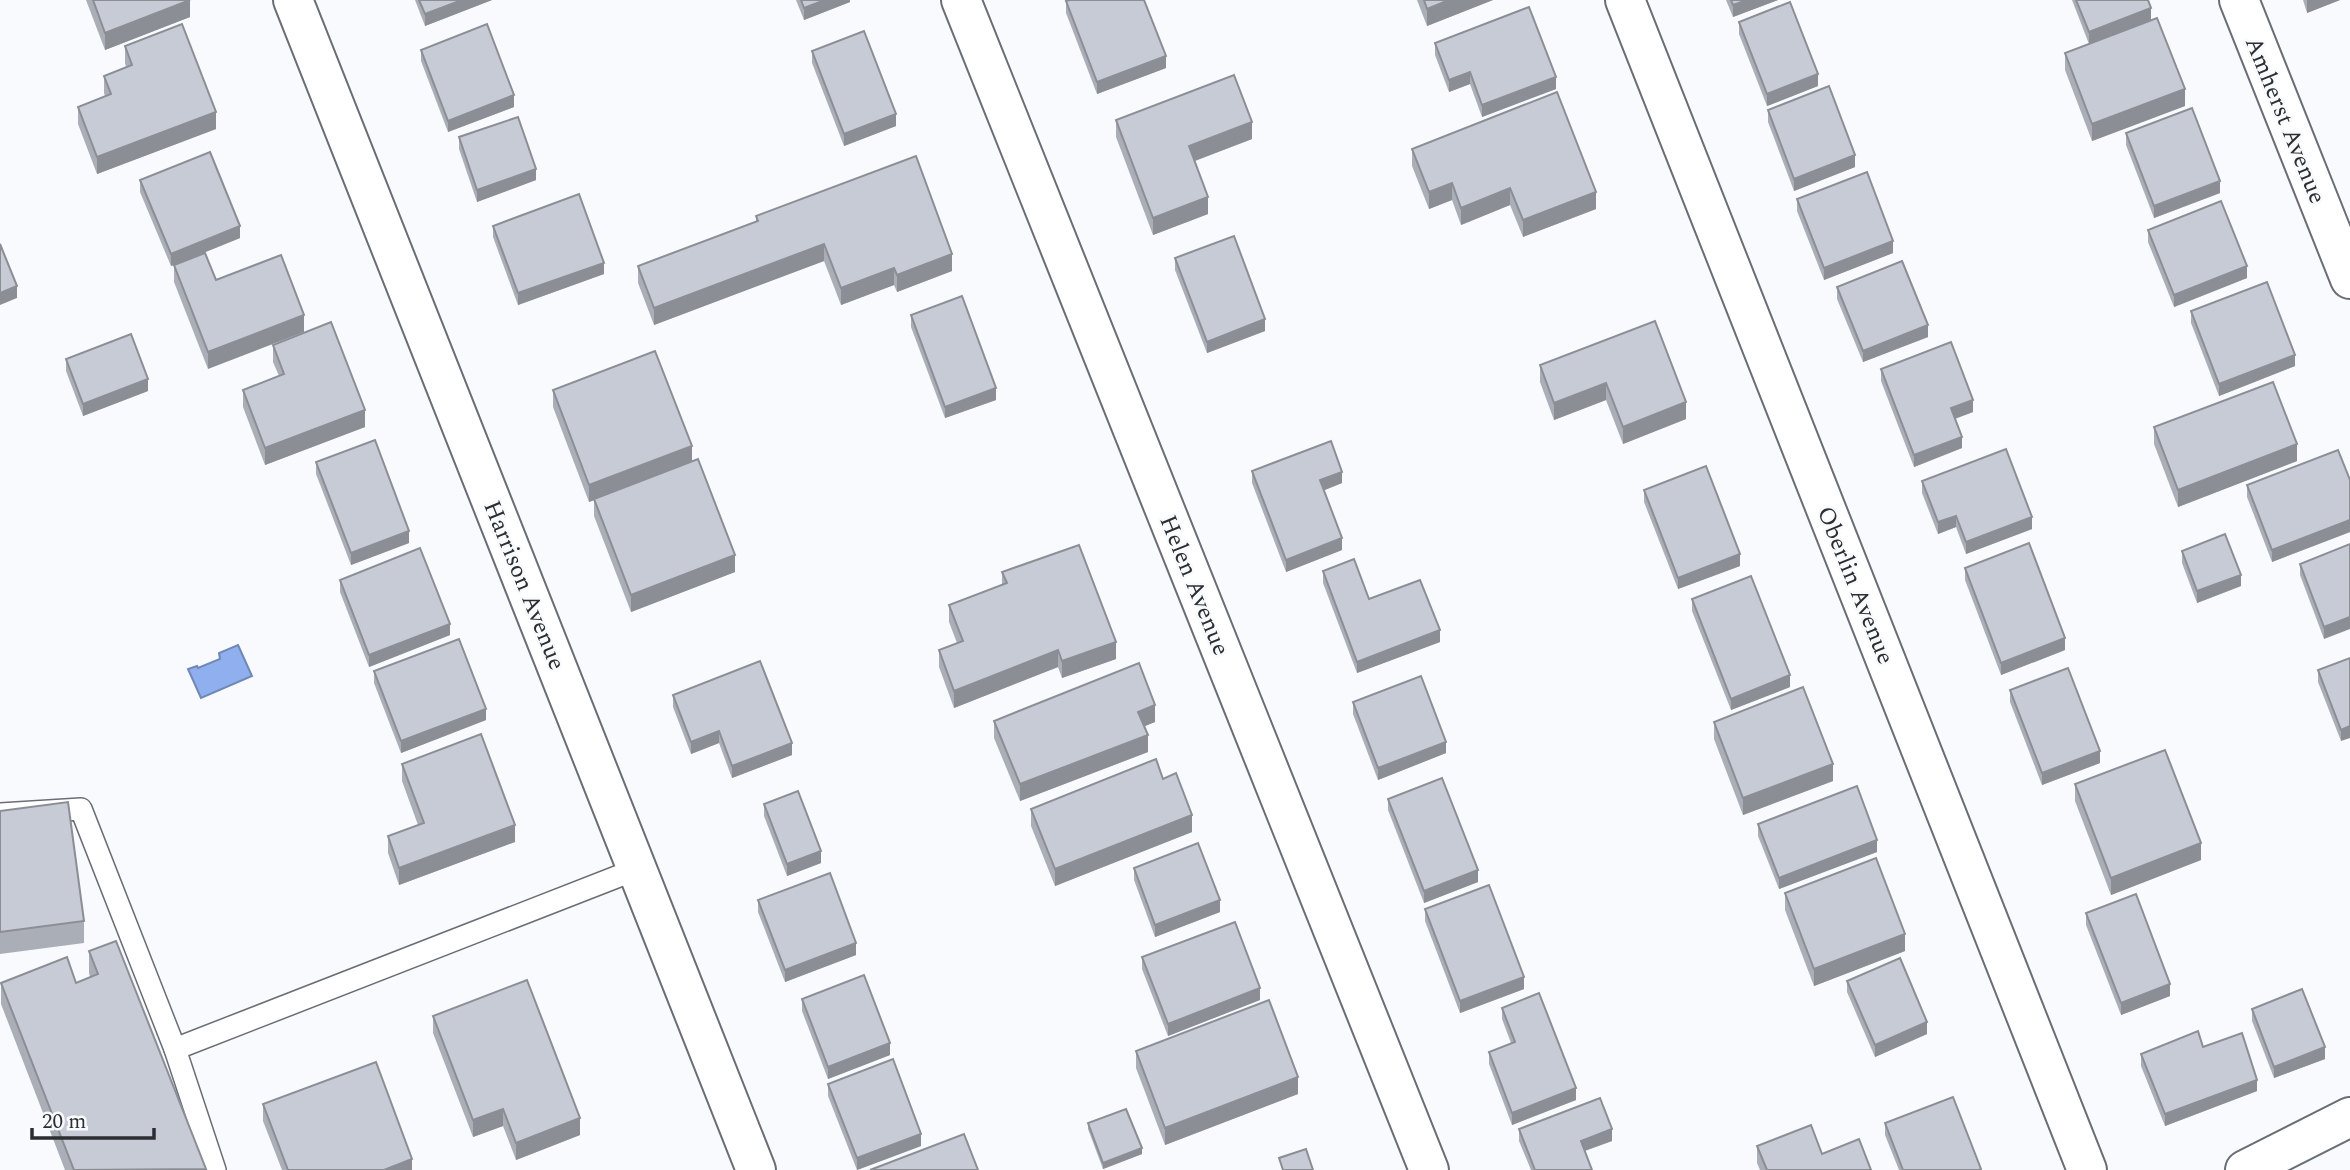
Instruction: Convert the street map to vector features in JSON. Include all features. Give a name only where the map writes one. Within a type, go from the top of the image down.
[{"type":"street","name":"Harrison Avenue","points":[[293,0],[756,1170]]},
{"type":"street","name":"Helen Avenue","points":[[961,0],[1429,1170]]},
{"type":"street","name":"Oberlin Avenue","points":[[1625,0],[2087,1170]]},
{"type":"street","name":"Amherst Avenue","points":[[2239,0],[2350,279]]},
{"type":"street","points":[[2245,1170],[2350,1116]]},
{"type":"lane","points":[[0,814],[81,809],[175,1049],[215,1170]]},
{"type":"lane","points":[[175,1049],[637,869]]},
{"type":"water","points":[[238,645],[252,676],[201,698],[188,669],[220,659],[219,653]]},
{"type":"building","points":[[93,0],[190,0],[105,33]]},
{"type":"building","points":[[419,0],[462,0],[425,14]]},
{"type":"building","points":[[801,0],[825,0],[804,8]]},
{"type":"building","points":[[1144,0],[1166,56],[1097,82],[1066,1]]},
{"type":"building","points":[[1424,0],[1449,0],[1427,9]]},
{"type":"building","points":[[1731,0],[1747,0],[1733,5]]},
{"type":"building","points":[[2076,0],[2148,0],[2151,8],[2089,32]]},
{"type":"building","points":[[1790,2],[1818,74],[1767,94],[1739,22]]},
{"type":"building","points":[[1529,7],[1556,77],[1482,105],[1470,72],[1449,80],[1435,43]]},
{"type":"building","points":[[2157,18],[2185,89],[2092,124],[2065,53]]},
{"type":"building","points":[[182,24],[216,112],[97,157],[78,107],[111,94],[104,76],[132,65],[125,46]]},
{"type":"building","points":[[487,24],[514,95],[448,121],[421,50]]},
{"type":"building","points":[[864,31],[896,114],[844,134],[812,51]]},
{"type":"building","points":[[1234,75],[1252,122],[1189,146],[1208,197],[1153,218],[1116,120]]},
{"type":"building","points":[[1829,86],[1855,155],[1794,179],[1768,110]]},
{"type":"building","points":[[1557,92],[1596,192],[1523,220],[1510,188],[1461,208],[1452,183],[1429,192],[1412,149]]},
{"type":"building","points":[[2192,108],[2220,181],[2154,206],[2126,133]]},
{"type":"building","points":[[518,117],[536,169],[477,190],[459,137]]},
{"type":"building","points":[[210,152],[240,226],[171,254],[140,180]]},
{"type":"building","points":[[916,156],[952,254],[897,275],[894,268],[841,288],[824,244],[654,308],[638,266],[758,221],[756,216]]},
{"type":"building","points":[[1867,172],[1893,241],[1824,268],[1797,199]]},
{"type":"building","points":[[579,194],[604,263],[518,293],[493,226]]},
{"type":"building","points":[[2221,201],[2247,266],[2174,295],[2148,230]]},
{"type":"building","points":[[1234,236],[1265,319],[1207,342],[1175,258]]},
{"type":"building","points":[[0,244],[17,286],[0,293]]},
{"type":"building","points":[[205,253],[216,280],[281,255],[304,315],[208,352],[174,265]]},
{"type":"building","points":[[1902,261],[1928,325],[1863,351],[1837,287]]},
{"type":"building","points":[[2267,282],[2295,355],[2219,384],[2191,311]]},
{"type":"building","points":[[962,296],[996,388],[945,407],[911,315]]},
{"type":"building","points":[[1655,321],[1686,402],[1623,427],[1606,383],[1554,403],[1540,365]]},
{"type":"building","points":[[331,322],[365,410],[265,448],[243,390],[284,374],[273,345]]},
{"type":"building","points":[[131,334],[148,379],[83,404],[66,359]]},
{"type":"building","points":[[1951,342],[1973,400],[1951,408],[1962,437],[1914,455],[1881,369]]},
{"type":"building","points":[[655,351],[692,446],[589,485],[553,390]]},
{"type":"building","points":[[2273,382],[2297,444],[2178,490],[2154,427]]},
{"type":"building","points":[[375,440],[409,531],[351,553],[316,462]]},
{"type":"building","points":[[1331,441],[1342,472],[1320,480],[1342,538],[1286,560],[1252,471]]},
{"type":"building","points":[[2006,449],[2032,517],[1966,542],[1956,516],[1938,522],[1922,481]]},
{"type":"building","points":[[2338,450],[2350,480],[2350,520],[2272,550],[2247,485]]},
{"type":"building","points":[[698,459],[735,555],[631,595],[594,499]]},
{"type":"building","points":[[1706,466],[1740,554],[1678,578],[1644,490]]},
{"type":"building","points":[[2225,534],[2241,575],[2197,591],[2182,551]]},
{"type":"building","points":[[2029,543],[2065,638],[2001,663],[1965,568]]},
{"type":"building","points":[[2350,544],[2350,617],[2324,627],[2300,564]]},
{"type":"building","points":[[1079,545],[1116,642],[1062,661],[1058,650],[954,691],[939,650],[963,641],[949,605],[1007,583],[1002,572]]},
{"type":"building","points":[[420,548],[450,624],[369,655],[340,580]]},
{"type":"building","points":[[1354,559],[1369,599],[1420,580],[1440,630],[1357,662],[1323,571]]},
{"type":"building","points":[[1751,576],[1790,675],[1731,699],[1692,599]]},
{"type":"building","points":[[459,639],[486,709],[401,741],[374,671]]},
{"type":"building","points":[[2350,658],[2350,726],[2341,730],[2318,670]]},
{"type":"building","points":[[760,661],[792,743],[732,766],[719,731],[691,742],[673,695]]},
{"type":"building","points":[[1139,663],[1155,705],[1138,712],[1148,735],[1020,784],[994,721]]},
{"type":"building","points":[[2068,668],[2100,751],[2042,773],[2010,690]]},
{"type":"building","points":[[1421,676],[1446,742],[1378,768],[1353,702]]},
{"type":"building","points":[[1803,687],[1833,764],[1743,798],[1714,722]]},
{"type":"building","points":[[481,734],[515,825],[399,868],[388,836],[424,823],[402,764]]},
{"type":"building","points":[[2165,750],[2201,843],[2111,878],[2075,784]]},
{"type":"building","points":[[1156,759],[1163,779],[1176,773],[1192,815],[1055,869],[1031,809]]},
{"type":"building","points":[[1442,778],[1478,870],[1424,891],[1388,799]]},
{"type":"building","points":[[1857,786],[1877,840],[1779,878],[1758,824]]},
{"type":"building","points":[[798,791],[821,851],[787,864],[764,804]]},
{"type":"building","points":[[68,802],[84,921],[0,932],[0,811]]},
{"type":"building","points":[[1198,843],[1220,900],[1155,925],[1134,868]]},
{"type":"building","points":[[1876,858],[1905,934],[1814,969],[1785,893]]},
{"type":"building","points":[[830,873],[856,943],[785,970],[758,900]]},
{"type":"building","points":[[1489,885],[1524,977],[1460,1001],[1425,909]]},
{"type":"building","points":[[2136,894],[2170,984],[2121,1003],[2086,913]]},
{"type":"building","points":[[1235,922],[1260,988],[1168,1024],[1142,957]]},
{"type":"building","points":[[116,941],[206,1169],[74,1170],[1,983],[67,957],[76,983],[98,974],[89,951]]},
{"type":"building","points":[[1900,958],[1927,1022],[1875,1045],[1847,981]]},
{"type":"building","points":[[864,975],[890,1043],[828,1067],[802,999]]},
{"type":"building","points":[[527,980],[580,1118],[516,1143],[503,1109],[473,1120],[433,1016]]},
{"type":"building","points":[[2302,989],[2325,1047],[2274,1067],[2252,1009]]},
{"type":"building","points":[[1539,993],[1576,1088],[1512,1113],[1489,1052],[1515,1042],[1502,1008]]},
{"type":"building","points":[[1269,1000],[1298,1077],[1165,1128],[1136,1051]]},
{"type":"building","points":[[2198,1031],[2203,1047],[2242,1033],[2257,1080],[2165,1114],[2141,1054]]},
{"type":"building","points":[[893,1059],[921,1134],[857,1158],[828,1084]]},
{"type":"building","points":[[376,1062],[412,1159],[384,1170],[288,1170],[263,1104]]},
{"type":"building","points":[[1953,1097],[1981,1169],[1903,1170],[1885,1123]]},
{"type":"building","points":[[1600,1098],[1612,1129],[1581,1141],[1592,1170],[1535,1170],[1519,1129]]},
{"type":"building","points":[[1126,1109],[1142,1148],[1103,1163],[1088,1123]]},
{"type":"building","points":[[1811,1125],[1822,1154],[1859,1139],[1871,1170],[1767,1170],[1757,1146]]},
{"type":"building","points":[[964,1134],[978,1170],[870,1170]]},
{"type":"building","points":[[1306,1149],[1313,1170],[1283,1170],[1279,1158]]}]
